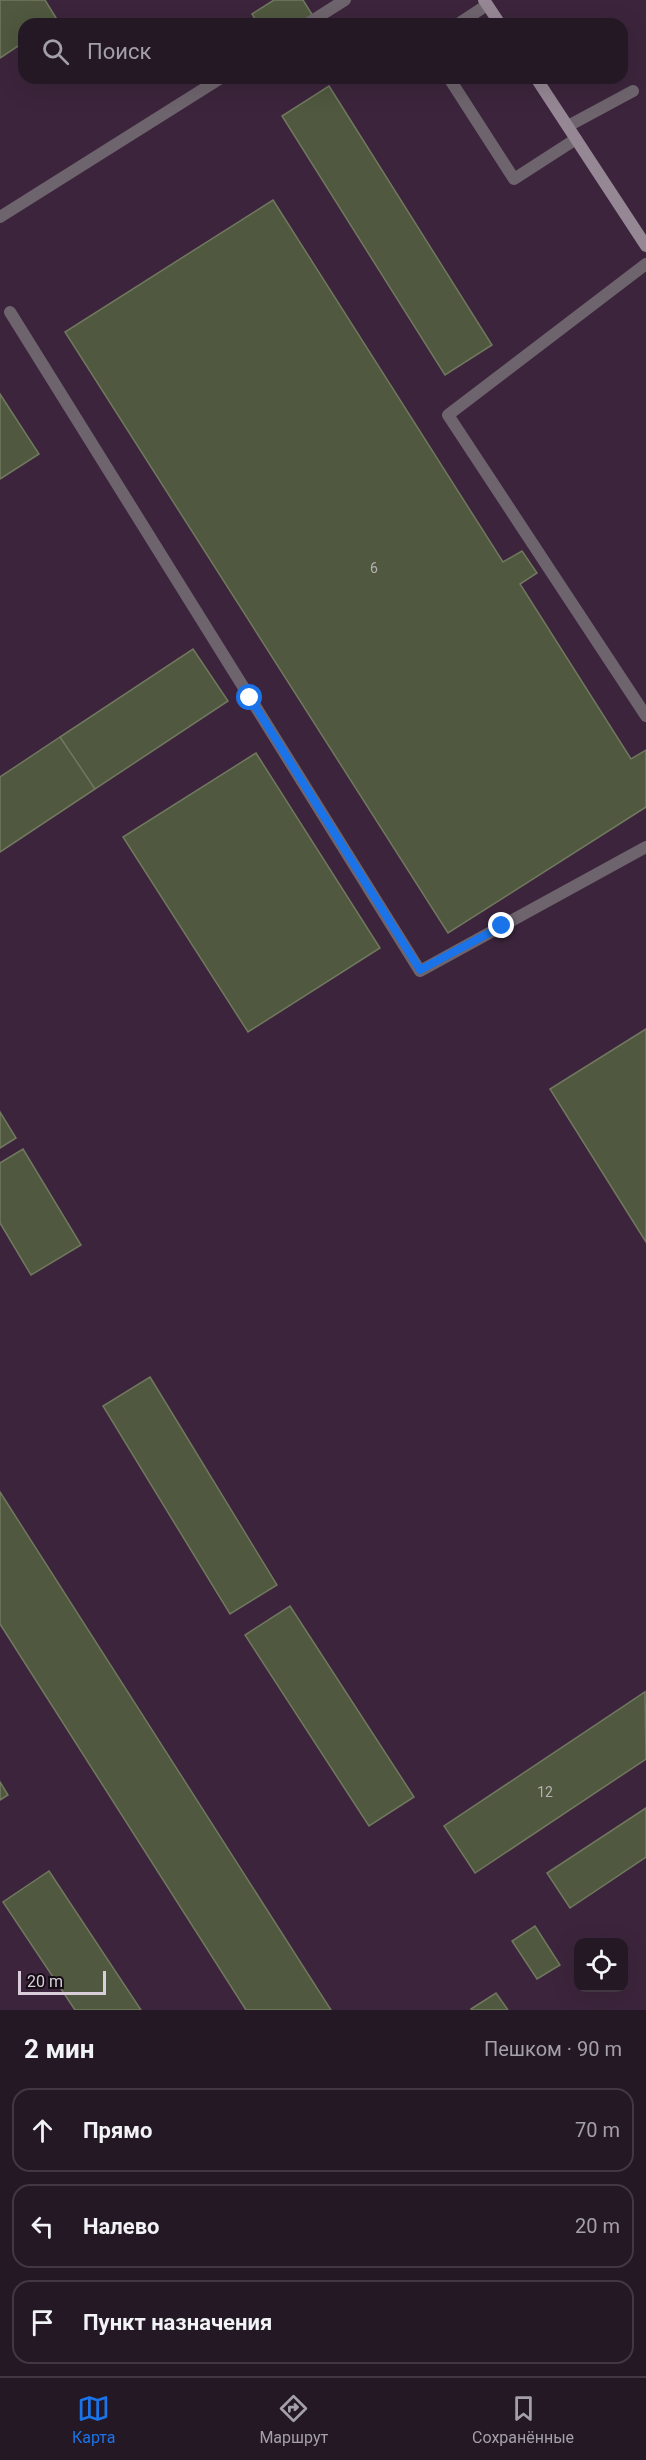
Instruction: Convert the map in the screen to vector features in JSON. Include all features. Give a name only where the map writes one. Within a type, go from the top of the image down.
[{"type":"street","points":[[486,3],[496,18]]},
{"type":"street","points":[[540,84],[642,231],[646,246]]},
{"type":"lane","points":[[316,18],[345,0]]},
{"type":"lane","points":[[466,18],[486,3]]},
{"type":"lane","points":[[0,217],[211,84]]},
{"type":"lane","points":[[453,84],[514,179],[576,139]]},
{"type":"lane","points":[[568,126],[633,91]]},
{"type":"lane","points":[[646,264],[448,416],[646,716]]},
{"type":"lane","points":[[10,312],[420,970],[646,847]]},
{"type":"shaded area","points":[[0,0],[646,0],[646,2010],[0,2010]]},
{"type":"building","points":[[0,0],[45,0],[56,18],[18,18],[18,46],[0,58]]},
{"type":"building","points":[[274,0],[303,0],[314,18],[254,18],[252,14]]},
{"type":"building","points":[[329,86],[492,345],[445,375],[282,116]]},
{"type":"building","points":[[273,200],[503,562],[522,551],[537,573],[520,584],[631,759],[646,750],[646,807],[448,933],[65,332]]},
{"type":"building","points":[[0,394],[39,454],[0,479]]},
{"type":"building","points":[[193,649],[228,701],[95,789],[60,737]]},
{"type":"building","points":[[60,737],[95,789],[0,852],[0,777]]},
{"type":"building","points":[[256,753],[380,948],[248,1032],[123,837]]},
{"type":"building","points":[[646,1029],[646,1242],[550,1089]]},
{"type":"building","points":[[0,1112],[16,1138],[0,1148]]},
{"type":"building","points":[[23,1149],[81,1245],[31,1275],[0,1223],[0,1163]]},
{"type":"building","points":[[150,1377],[277,1585],[230,1614],[103,1406]]},
{"type":"building","points":[[0,1492],[331,2010],[246,2010],[0,1624]]},
{"type":"building","points":[[290,1606],[414,1797],[369,1826],[245,1635]]},
{"type":"building","points":[[645,1692],[646,1759],[475,1873],[444,1826]]},
{"type":"building","points":[[0,1782],[8,1795],[0,1800]]},
{"type":"building","points":[[646,1808],[646,1857],[570,1908],[547,1873]]},
{"type":"building","points":[[49,1871],[141,2010],[75,2010],[3,1902]]},
{"type":"building","points":[[535,1926],[560,1965],[537,1979],[512,1941]]},
{"type":"building","points":[[496,1993],[508,2010],[471,2009]]},
{"type":"route","points":[[250,698],[420,970],[502,926]]}]
